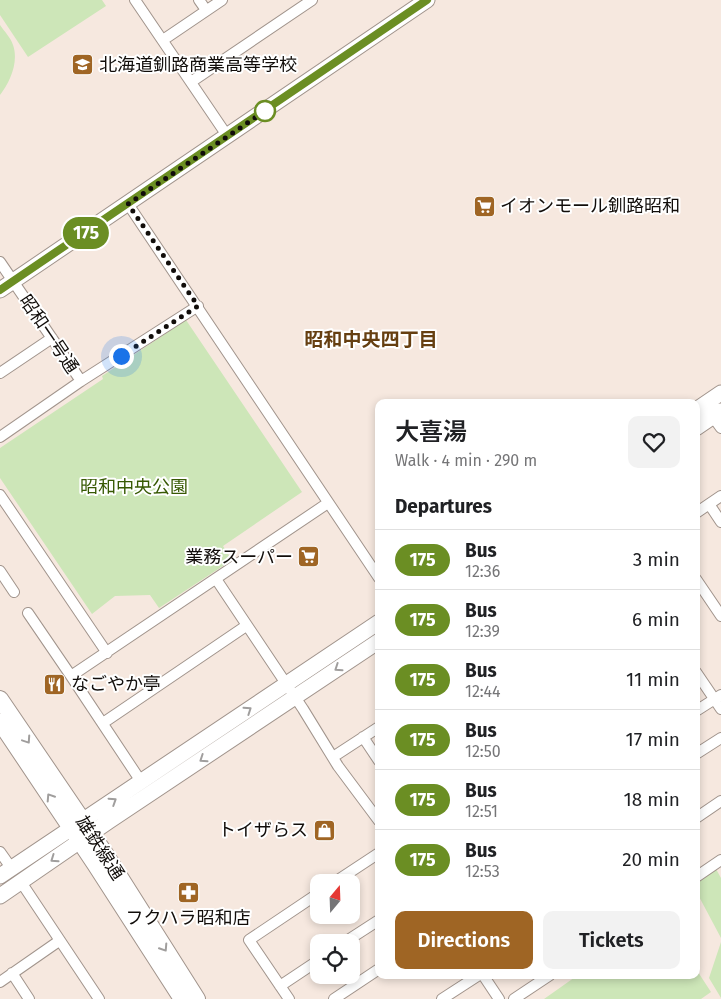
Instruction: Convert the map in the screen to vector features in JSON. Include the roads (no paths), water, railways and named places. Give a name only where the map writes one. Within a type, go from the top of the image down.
[{"type":"main road","name":"雄鉄線通","points":[[0,699],[182,999]]},
{"type":"main road","name":"雄鉄線通","points":[[0,722],[81,831],[197,999]]},
{"type":"street","points":[[135,0],[228,137]]},
{"type":"street","points":[[199,0],[206,10]]},
{"type":"street","points":[[163,40],[222,0]]},
{"type":"street","points":[[191,82],[312,0]]},
{"type":"street","points":[[0,290],[228,137],[427,0]]},
{"type":"street","points":[[128,204],[375,572]]},
{"type":"street","name":"昭和一号通","points":[[0,262],[82,382]]},
{"type":"street","points":[[0,437],[198,306]]},
{"type":"street","points":[[0,373],[52,338]]},
{"type":"street","points":[[700,407],[721,393]]},
{"type":"street","points":[[700,426],[718,419]]},
{"type":"street","points":[[0,495],[107,652]]},
{"type":"street","points":[[700,510],[721,496]]},
{"type":"street","points":[[72,676],[328,503]]},
{"type":"street","points":[[709,504],[721,522]]},
{"type":"street","points":[[0,571],[14,592]]},
{"type":"street","points":[[216,579],[333,757],[375,815]]},
{"type":"street","points":[[700,585],[721,616]]},
{"type":"street","points":[[28,613],[142,783]]},
{"type":"street","points":[[0,896],[21,882],[142,783],[375,625]]},
{"type":"street","points":[[103,723],[246,626]]},
{"type":"street","points":[[0,852],[6,872],[81,831],[295,697],[375,644]]},
{"type":"street","points":[[700,677],[718,697],[721,709]]},
{"type":"street","points":[[700,708],[718,697]]},
{"type":"street","points":[[333,757],[375,729]]},
{"type":"street","points":[[363,737],[375,755]]},
{"type":"street","points":[[700,751],[721,738]]},
{"type":"street","points":[[700,815],[721,801]]},
{"type":"street","points":[[347,874],[375,856]]},
{"type":"street","points":[[700,875],[719,866]]},
{"type":"street","points":[[21,882],[99,999]]},
{"type":"street","points":[[289,999],[249,940],[310,899]]},
{"type":"street","points":[[357,934],[375,923]]},
{"type":"street","points":[[0,982],[60,941]]},
{"type":"street","points":[[280,986],[310,966]]},
{"type":"street","points":[[334,999],[375,972]]},
{"type":"street","points":[[12,973],[29,999]]},
{"type":"street","points":[[442,999],[473,979]]},
{"type":"street","points":[[486,979],[499,999]]},
{"type":"street","points":[[514,999],[544,979]]},
{"type":"place","name":"北海道釧路商業高等学校","points":[[83,65]]},
{"type":"place","name":"イオンモール釧路昭和","points":[[484,206]]},
{"type":"place","name":"業務スーパー","points":[[309,557]]},
{"type":"place","name":"なごやか亭","points":[[55,684]]},
{"type":"place","name":"トイザらス","points":[[324,830]]},
{"type":"place","name":"フクハラ昭和店","points":[[188,893]]},
{"type":"district","name":"昭和中央四丁目","points":[[371,339]]},
{"type":"park label","name":"昭和中央公園","points":[[134,487]]}]
